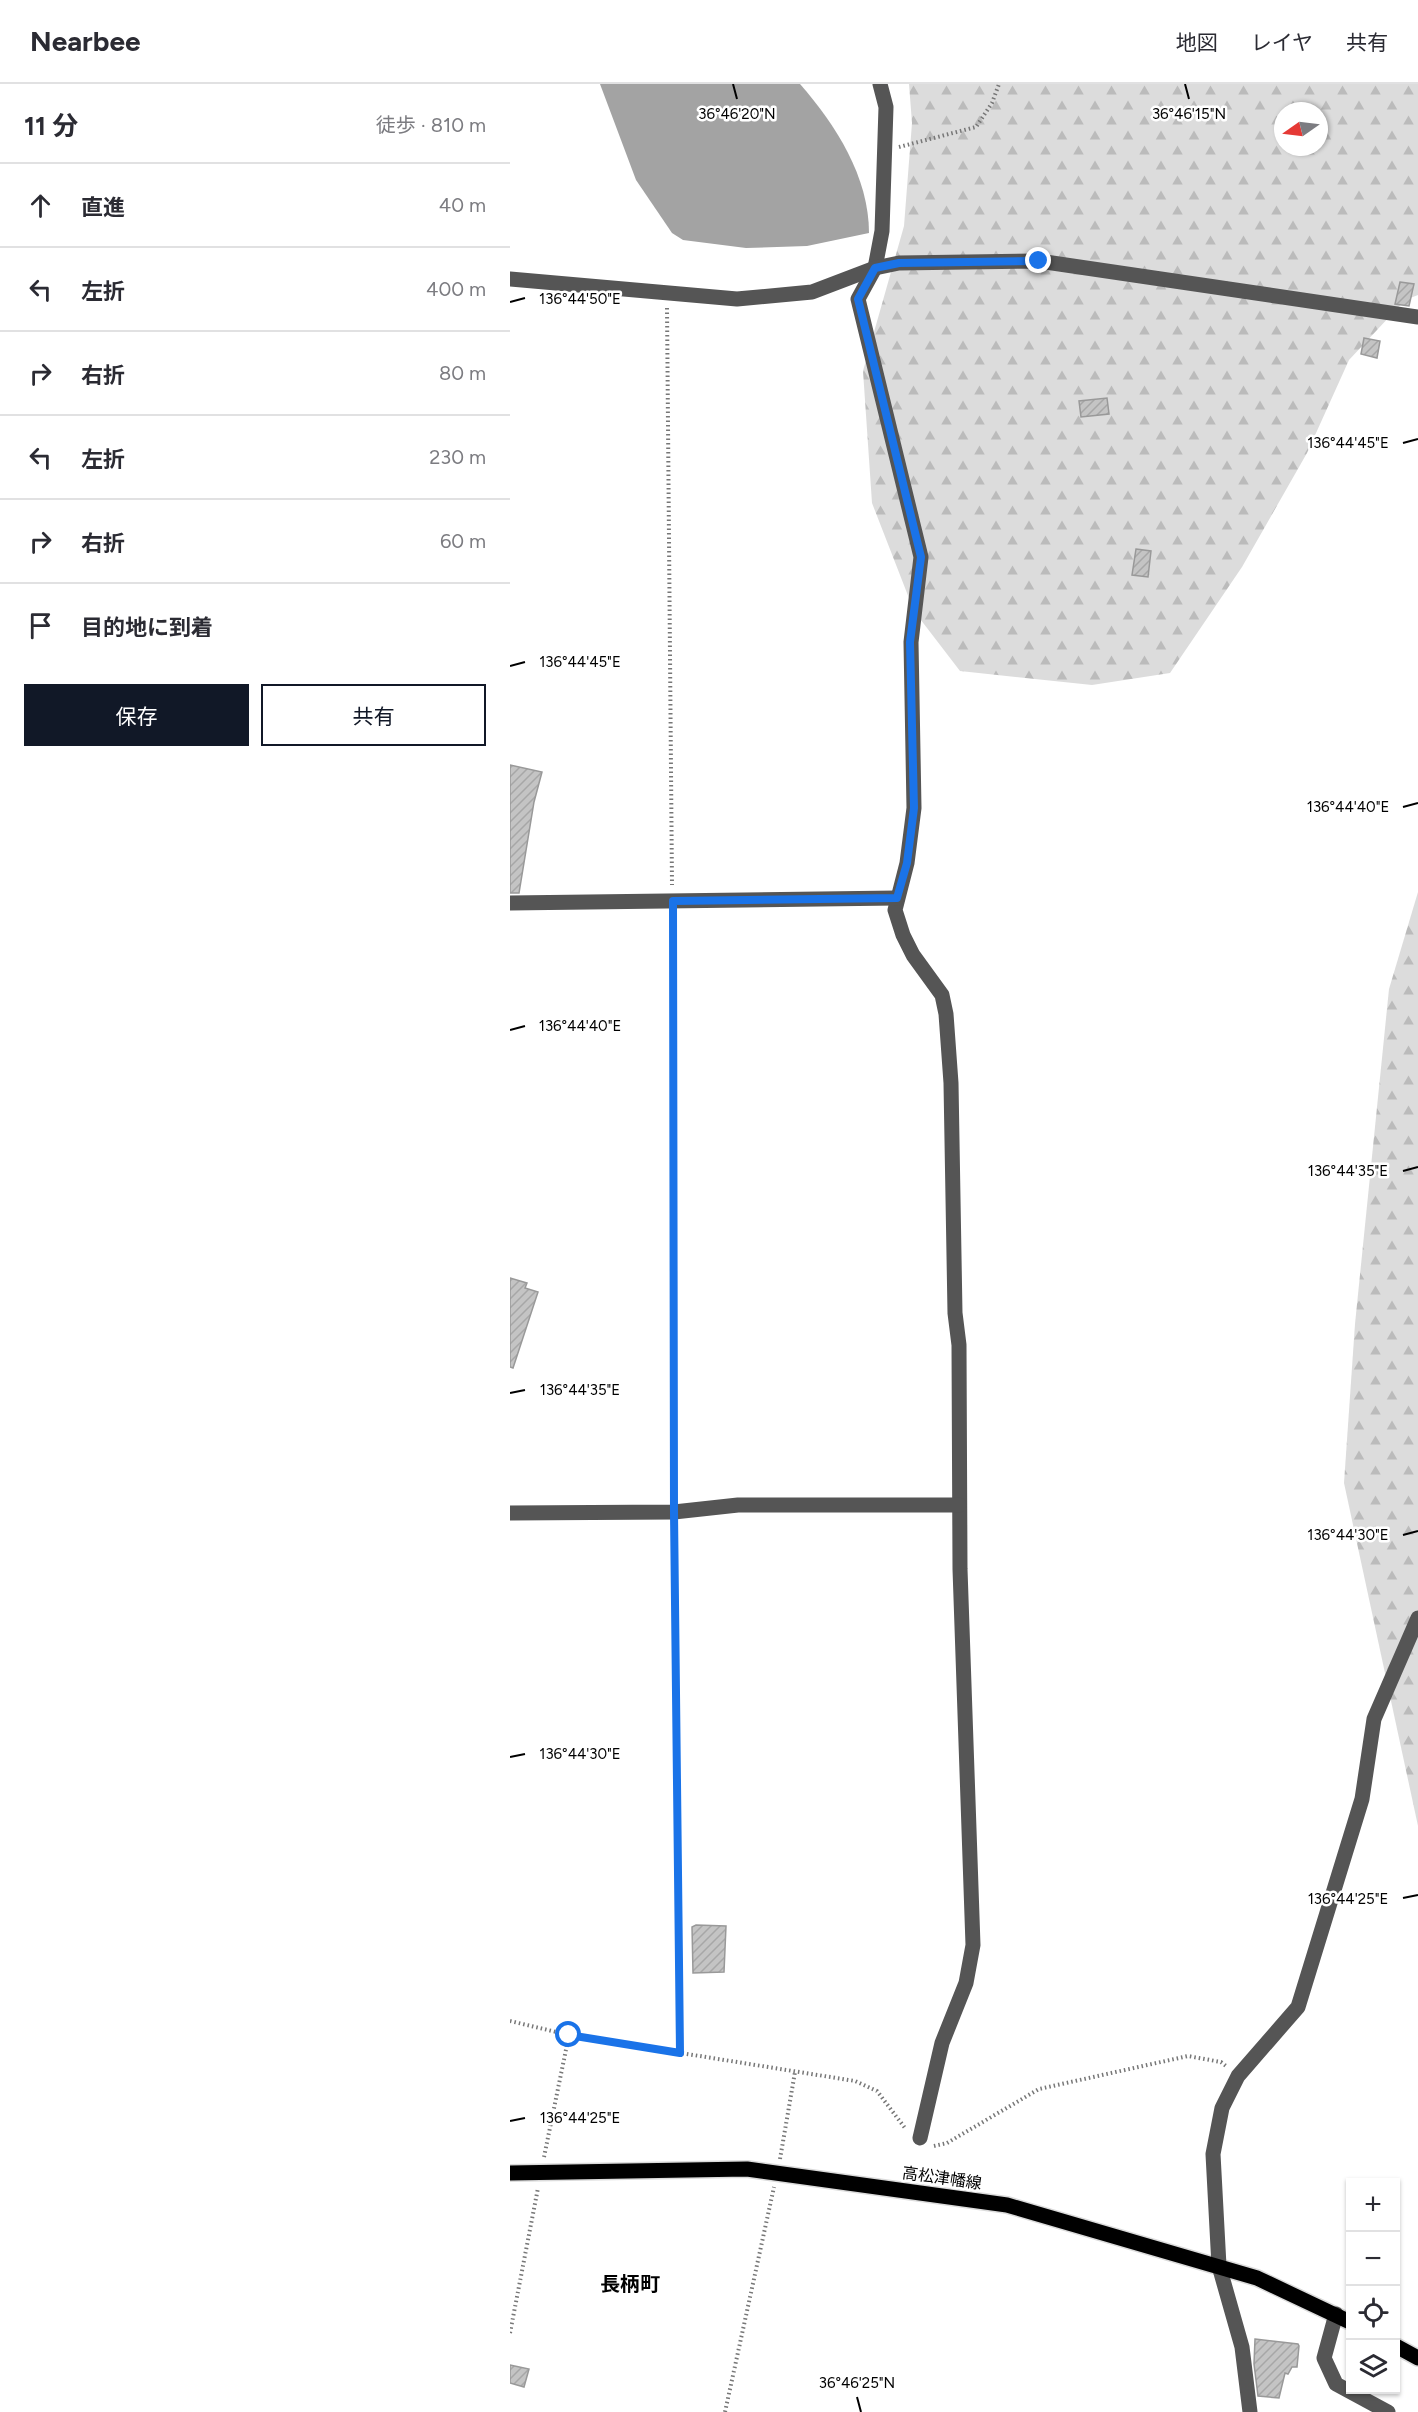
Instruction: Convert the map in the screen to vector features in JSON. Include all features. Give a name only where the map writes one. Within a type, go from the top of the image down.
[{"type":"main road","name":"高松津幡線","points":[[510,2173],[747,2169],[1006,2205],[1257,2278],[1346,2320]]},
{"type":"main road","points":[[1400,2349],[1418,2358]]},
{"type":"street","points":[[880,84],[886,107],[882,231],[875,268],[858,299],[921,557],[910,642],[914,808],[907,863],[895,910],[903,935],[913,955],[942,995],[946,1014],[951,1083],[955,1313],[959,1345],[958,1505],[961,1530],[960,1569],[973,1945],[966,1983],[942,2043],[920,2138]]},
{"type":"street","points":[[510,279],[737,299],[812,292],[875,268],[899,263],[1039,261],[1418,317]]},
{"type":"street","points":[[510,903],[897,898]]},
{"type":"street","points":[[510,1513],[674,1512],[738,1505],[958,1505]]},
{"type":"street","points":[[1250,2412],[1242,2347],[1219,2266],[1213,2154],[1222,2108],[1238,2076],[1298,2007],[1362,1799],[1374,1719],[1418,1618]]},
{"type":"street","points":[[1336,2314],[1324,2358],[1336,2384],[1388,2412]]},
{"type":"path","points":[[884,152],[976,127],[992,103],[999,84]]},
{"type":"path","points":[[667,294],[673,901],[674,1512],[680,2053]]},
{"type":"path","points":[[510,2021],[569,2035],[855,2081],[877,2091],[906,2129],[931,2147],[947,2143],[1039,2089],[1188,2056],[1221,2062],[1238,2076]]},
{"type":"path","points":[[725,2412],[777,2174],[795,2072]]},
{"type":"green space","points":[[909,84],[1418,84],[1418,295],[1405,300],[1349,360],[1307,453],[1242,567],[1170,673],[1092,685],[960,671],[914,611],[872,503],[863,371],[904,226],[912,123]]},
{"type":"green space","points":[[1418,892],[1418,1826],[1344,1483],[1355,1324],[1389,989]]},
{"type":"shaded area","points":[[600,84],[800,84],[838,134],[857,172],[868,212],[869,233],[807,246],[746,248],[683,240],[672,233],[636,180]]},
{"type":"building","points":[[1400,282],[1414,284],[1409,306],[1395,304]]},
{"type":"building","points":[[1364,338],[1380,341],[1377,358],[1361,354]]},
{"type":"building","points":[[1107,398],[1109,414],[1081,417],[1079,401]]},
{"type":"building","points":[[1136,549],[1151,551],[1148,577],[1132,575]]},
{"type":"building","points":[[510,765],[542,772],[534,802],[519,893],[510,893]]},
{"type":"building","points":[[510,1278],[527,1283],[525,1288],[538,1292],[513,1368],[510,1367]]},
{"type":"building","points":[[696,1925],[726,1926],[724,1972],[693,1973],[692,1927]]},
{"type":"building","points":[[1255,2339],[1298,2344],[1299,2346],[1297,2367],[1292,2367],[1288,2374],[1285,2373],[1279,2398],[1258,2396],[1254,2364]]},
{"type":"building","points":[[510,2365],[529,2369],[524,2387],[510,2383]]},
{"type":"district","name":"長柄町","points":[[630,2284]]},
{"type":"route","points":[[569,2035],[680,2053],[674,1512],[673,901],[897,898],[907,863],[914,808],[910,642],[921,557],[858,299],[875,268],[899,263],[1039,261]]}]
